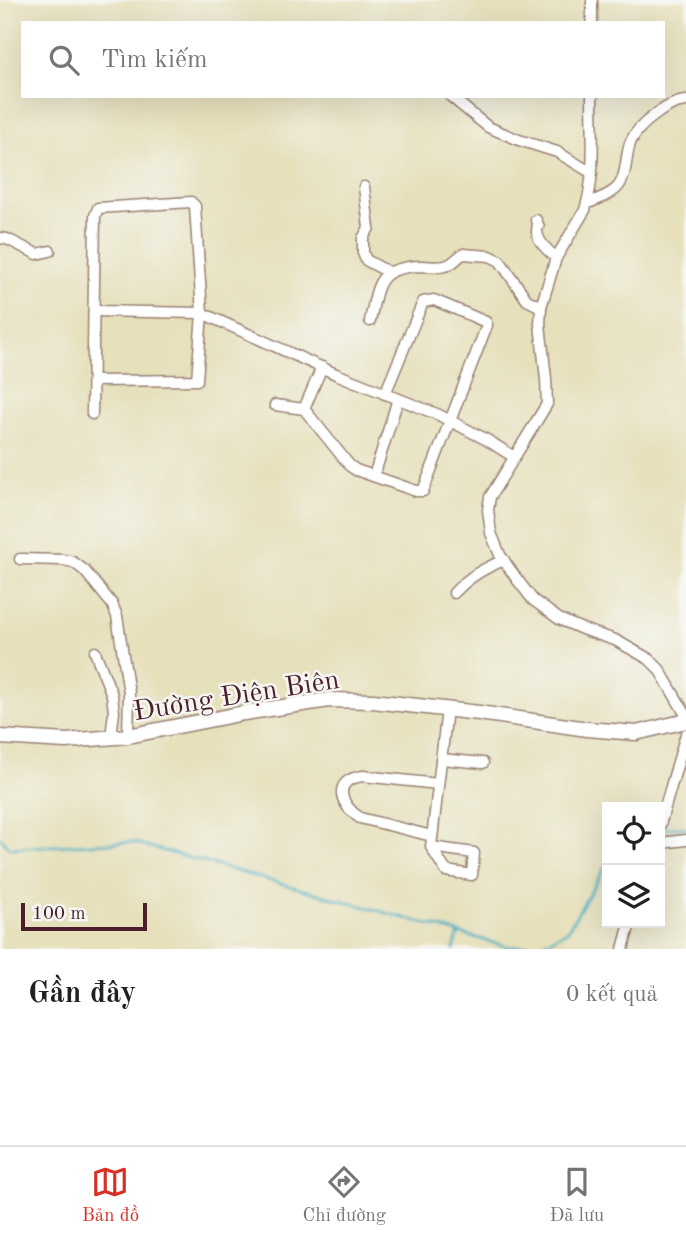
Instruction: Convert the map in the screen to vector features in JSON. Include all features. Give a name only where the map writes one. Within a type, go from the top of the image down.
[{"type":"main road","name":"Đường Điện Biên","points":[[0,737],[66,741],[128,736],[244,713],[329,700],[373,701],[636,733],[686,721]]},
{"type":"street","points":[[592,0],[592,21]]},
{"type":"street","points":[[452,98],[488,127],[557,152],[592,173]]},
{"type":"street","points":[[592,98],[592,173],[587,203],[556,258],[541,307],[547,404],[490,497],[488,510],[491,533],[504,560],[533,600],[559,619],[615,640],[649,659],[659,669],[686,715]]},
{"type":"street","points":[[587,203],[620,185],[631,140],[644,125],[661,110],[686,101]]},
{"type":"street","points":[[364,187],[369,228],[363,238],[363,253],[366,260],[388,272]]},
{"type":"street","points":[[92,414],[95,216],[98,208],[191,202],[195,206],[202,313],[197,380],[93,381]]},
{"type":"street","points":[[536,220],[538,238],[556,258]]},
{"type":"street","points":[[0,238],[37,254],[50,251]]},
{"type":"street","points":[[370,321],[376,294],[388,272],[422,266],[439,267],[450,264],[463,254],[490,256],[500,261],[527,300],[541,307]]},
{"type":"street","points":[[275,405],[304,409],[350,466],[416,491],[423,491],[487,325],[485,321],[434,299],[423,302],[385,394]]},
{"type":"street","points":[[94,311],[202,313],[450,421],[514,457]]},
{"type":"street","points":[[304,409],[322,367]]},
{"type":"street","points":[[374,476],[398,399]]},
{"type":"street","points":[[20,559],[63,560],[77,564],[112,604],[117,616],[129,693],[128,736]]},
{"type":"street","points":[[454,593],[479,571],[504,560]]},
{"type":"street","points":[[95,652],[112,695],[114,712],[111,737]]},
{"type":"street","points":[[438,784],[355,777],[345,783],[343,801],[360,818],[431,841],[438,784],[447,709]]},
{"type":"street","points":[[665,809],[686,734]]},
{"type":"street","points":[[441,759],[483,764]]},
{"type":"street","points":[[665,842],[686,840]]},
{"type":"street","points":[[623,949],[629,928]]},
{"type":"waterway","points":[[665,829],[686,827]]},
{"type":"waterway","points":[[0,837],[9,848],[132,842],[509,947],[539,945],[567,931],[606,865]]},
{"type":"waterway","points":[[454,949],[459,933]]}]
